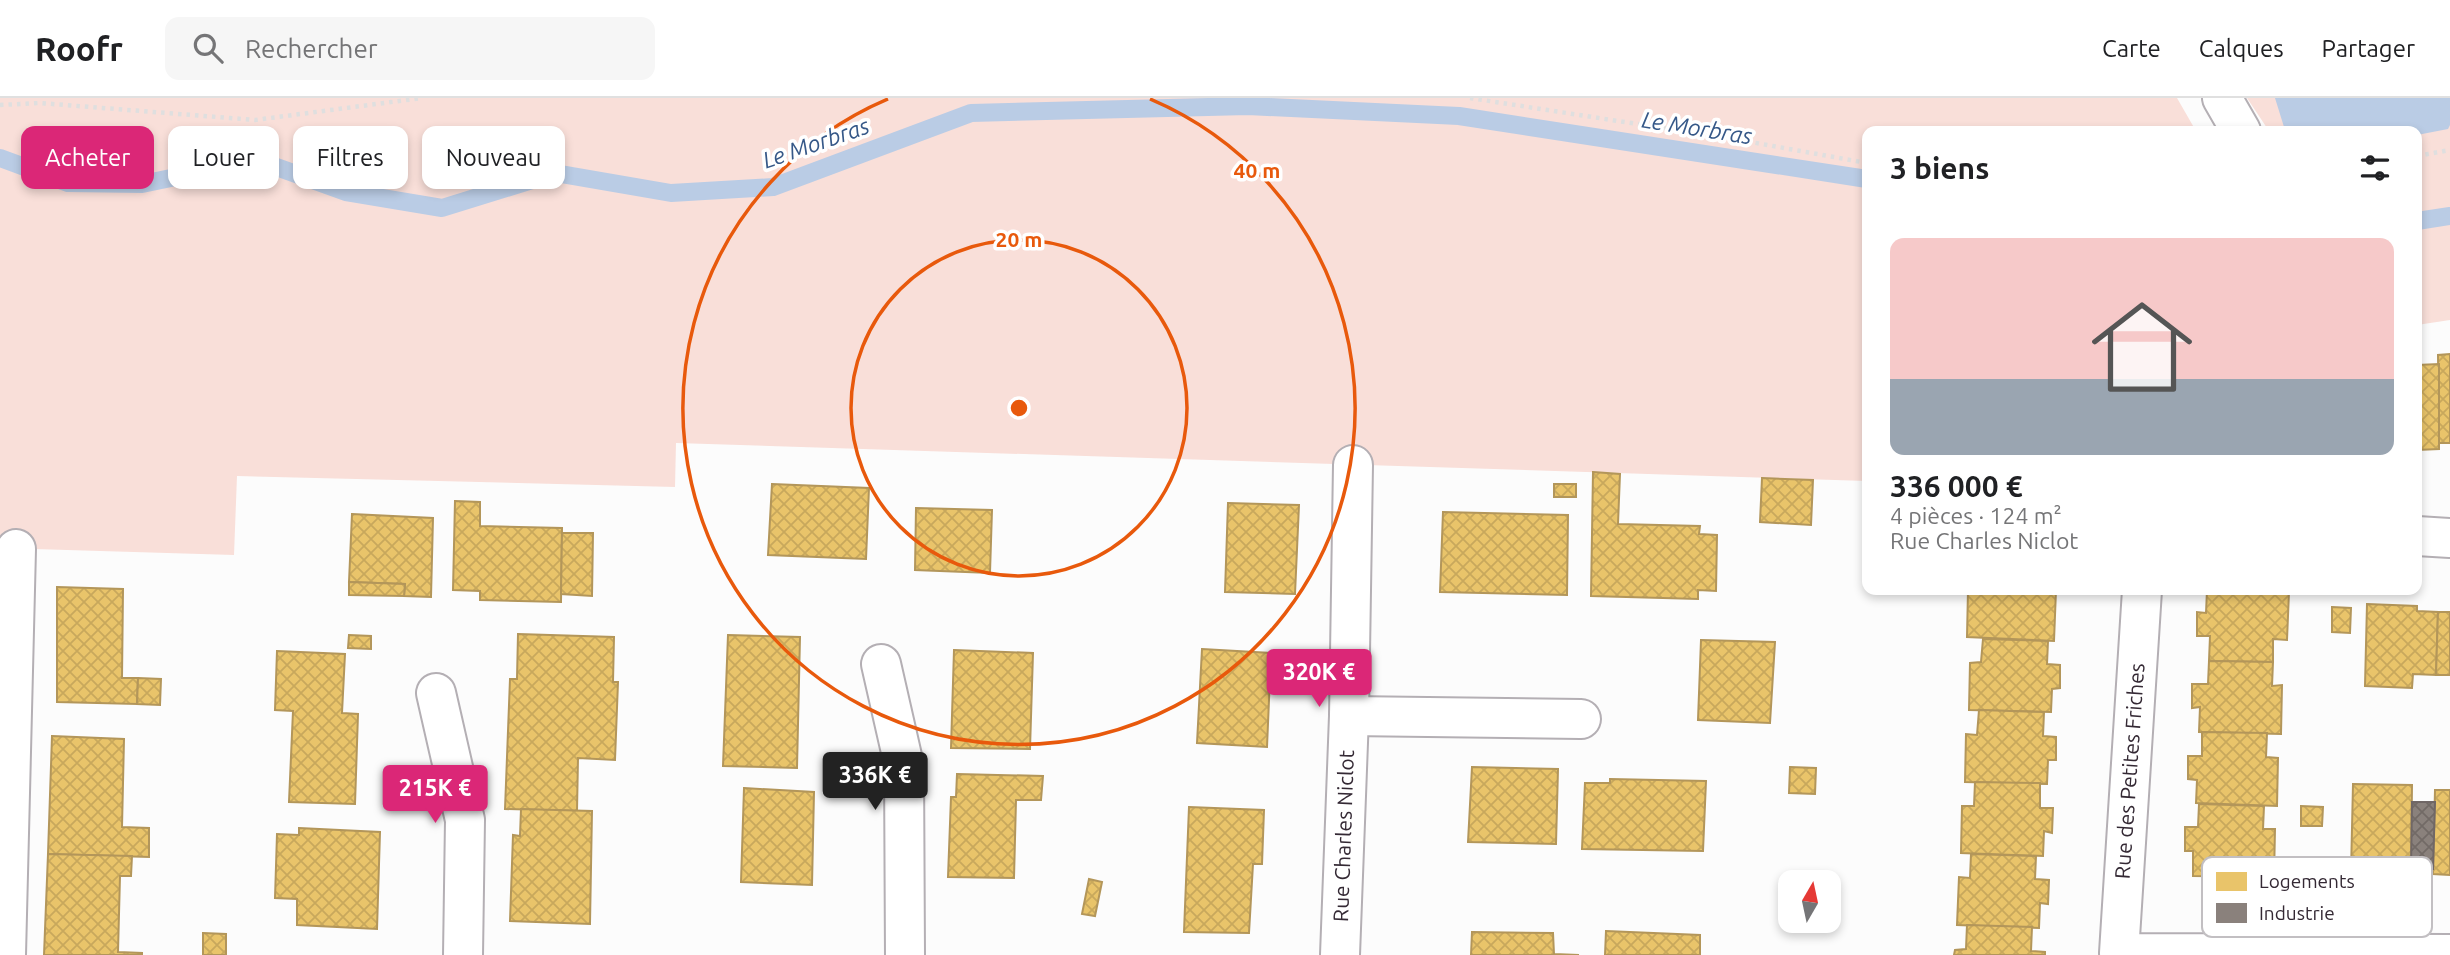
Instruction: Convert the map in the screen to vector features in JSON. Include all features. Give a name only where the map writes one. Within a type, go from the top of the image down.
[{"type":"street","points":[[2222,98],[2238,126]]},
{"type":"street","name":"Rue Charles Niclot","points":[[1340,955],[1349,716],[1353,465]]},
{"type":"street","points":[[2422,536],[2450,538]]},
{"type":"street","points":[[6,955],[16,549]]},
{"type":"street","name":"Rue des Petites Friches","points":[[2142,595],[2119,954],[2450,954]]},
{"type":"street","points":[[881,664],[904,765],[905,955]]},
{"type":"street","points":[[436,693],[465,820],[463,955]]},
{"type":"street","points":[[1349,716],[1581,719]]},
{"type":"path","points":[[0,104],[40,103],[255,120],[422,98]]},
{"type":"path","points":[[1470,98],[1734,139],[1862,162]]},
{"type":"path","points":[[2422,155],[2450,150]]},
{"type":"shaded area","points":[[0,98],[2177,98],[2193,126],[1862,126],[1862,481],[676,443],[675,487],[237,476],[234,555],[0,548]]},
{"type":"shaded area","points":[[2247,98],[2450,98],[2450,320],[2422,324],[2422,126],[2266,126]]},
{"type":"water","points":[[2275,98],[2450,98],[2448,129],[2422,134],[2422,126],[2284,126]]},
{"type":"building: Logements","points":[[2450,354],[2450,443],[2439,443],[2438,355]]},
{"type":"building: Logements","points":[[2439,364],[2439,449],[2422,450],[2422,365]]},
{"type":"building: Logements","points":[[1593,472],[1620,474],[1618,524],[1700,526],[1699,534],[1717,535],[1716,591],[1698,590],[1698,599],[1591,596]]},
{"type":"building: Logements","points":[[1762,478],[1813,480],[1811,525],[1760,522]]},
{"type":"building: Logements","points":[[772,484],[869,488],[866,559],[768,555]]},
{"type":"building: Logements","points":[[1554,484],[1576,484],[1576,497],[1554,497]]},
{"type":"building: Logements","points":[[455,501],[480,502],[480,526],[562,528],[561,602],[480,600],[480,591],[453,590]]},
{"type":"building: Logements","points":[[1228,503],[1299,505],[1295,594],[1225,592]]},
{"type":"building: Logements","points":[[916,508],[992,510],[990,573],[915,570]]},
{"type":"building: Logements","points":[[1443,512],[1568,515],[1567,595],[1440,592]]},
{"type":"building: Logements","points":[[352,514],[433,518],[431,597],[404,596],[405,584],[349,582]]},
{"type":"building: Logements","points":[[562,533],[593,533],[592,596],[561,594]]},
{"type":"building: Logements","points":[[349,582],[405,584],[404,596],[349,595]]},
{"type":"building: Logements","points":[[57,587],[123,589],[122,678],[138,678],[137,704],[57,702]]},
{"type":"building: Logements","points":[[1968,595],[2056,595],[2054,641],[1967,637]]},
{"type":"building: Logements","points":[[2207,595],[2289,595],[2287,640],[2273,639],[2273,662],[2209,661],[2210,636],[2197,636],[2197,612],[2206,613]]},
{"type":"building: Logements","points":[[2367,604],[2417,606],[2417,611],[2438,612],[2436,675],[2413,674],[2412,688],[2365,686]]},
{"type":"building: Logements","points":[[2332,607],[2351,608],[2350,633],[2332,632]]},
{"type":"building: Logements","points":[[2438,612],[2450,612],[2450,675],[2436,675]]},
{"type":"building: Logements","points":[[518,634],[614,637],[613,682],[618,682],[615,760],[578,758],[577,811],[505,809],[510,679],[517,679]]},
{"type":"building: Logements","points":[[349,635],[371,636],[371,649],[348,648]]},
{"type":"building: Logements","points":[[728,635],[800,637],[797,768],[723,766]]},
{"type":"building: Logements","points":[[1983,639],[2048,641],[2047,664],[2060,665],[2060,688],[2052,689],[2051,712],[1969,710],[1970,663],[1981,662]]},
{"type":"building: Logements","points":[[1701,640],[1775,642],[1770,723],[1698,720]]},
{"type":"building: Logements","points":[[1202,649],[1271,653],[1267,747],[1197,743]]},
{"type":"building: Logements","points":[[954,650],[1033,653],[1030,749],[951,748]]},
{"type":"building: Logements","points":[[277,651],[345,654],[342,713],[358,714],[355,804],[289,802],[293,711],[275,710]]},
{"type":"building: Logements","points":[[2209,661],[2273,662],[2272,686],[2282,685],[2281,734],[2199,732],[2200,707],[2192,708],[2192,684],[2208,684]]},
{"type":"building: Logements","points":[[138,678],[161,679],[160,705],[137,704]]},
{"type":"building: Logements","points":[[1979,710],[2044,712],[2043,736],[2056,737],[2056,760],[2048,760],[2047,784],[1965,782],[1966,734],[1977,735]]},
{"type":"building: Logements","points":[[2202,732],[2267,733],[2266,757],[2278,758],[2277,806],[2196,803],[2197,780],[2188,779],[2188,756],[2202,756]]},
{"type":"building: Logements","points":[[52,736],[124,739],[122,827],[149,828],[149,857],[48,854]]},
{"type":"building: Logements","points":[[1472,767],[1558,769],[1556,844],[1468,842]]},
{"type":"building: Logements","points":[[1790,767],[1816,768],[1815,794],[1789,793]]},
{"type":"building: Logements","points":[[957,774],[1043,776],[1041,800],[1016,800],[1014,878],[948,877],[951,797],[956,797]]},
{"type":"building: Logements","points":[[1610,779],[1706,781],[1703,851],[1582,849],[1585,783],[1610,783]]},
{"type":"building: Logements","points":[[1975,782],[2040,783],[2040,808],[2053,808],[2052,833],[2044,831],[2043,856],[1961,853],[1962,806],[1974,806]]},
{"type":"building: Logements","points":[[2353,784],[2412,785],[2411,857],[2351,857]]},
{"type":"building: Logements","points":[[744,788],[814,792],[812,885],[741,882]]},
{"type":"building: Logements","points":[[2435,790],[2450,790],[2450,875],[2433,874]]},
{"type":"building: Logements","points":[[2199,804],[2264,806],[2263,829],[2275,829],[2274,857],[2202,857],[2202,876],[2193,876],[2193,851],[2185,851],[2185,827],[2198,827]]},
{"type":"building: Logements","points":[[2301,806],[2323,807],[2322,826],[2301,826]]},
{"type":"building: Logements","points":[[1189,807],[1264,810],[1262,864],[1253,864],[1249,933],[1184,932]]},
{"type":"building: Logements","points":[[521,809],[592,811],[590,924],[510,921],[513,835],[520,836]]},
{"type":"building: Logements","points":[[299,828],[380,832],[377,929],[297,925],[297,899],[275,898],[277,834],[299,835]]},
{"type":"building: Logements","points":[[48,854],[132,856],[131,876],[120,876],[118,952],[142,955],[44,955]]},
{"type":"building: Logements","points":[[1971,854],[2036,856],[2035,879],[2049,880],[2048,904],[2040,903],[2039,928],[1957,925],[1959,877],[1970,878]]},
{"type":"building: Logements","points":[[1089,879],[1102,882],[1095,916],[1082,914]]},
{"type":"building: Logements","points":[[1967,925],[2032,927],[2031,951],[2045,952],[2045,955],[1954,955],[1955,950],[1966,949]]},
{"type":"building: Logements","points":[[1606,931],[1700,935],[1700,955],[1605,955]]},
{"type":"building: Logements","points":[[1472,932],[1553,933],[1554,954],[1579,955],[1471,955]]},
{"type":"building: Logements","points":[[203,933],[226,934],[226,955],[203,955]]},
{"type":"building: Industrie","points":[[2412,802],[2435,802],[2433,869],[2432,857],[2411,857]]},
{"type":"waterway","name":"Le Morbras","points":[[0,158],[68,183],[142,184],[257,160],[346,192],[442,208],[555,173],[671,193],[773,187],[971,113],[1248,106],[1459,116],[1862,178]]},
{"type":"waterway","name":"Le Morbras","points":[[2422,220],[2450,216]]}]
